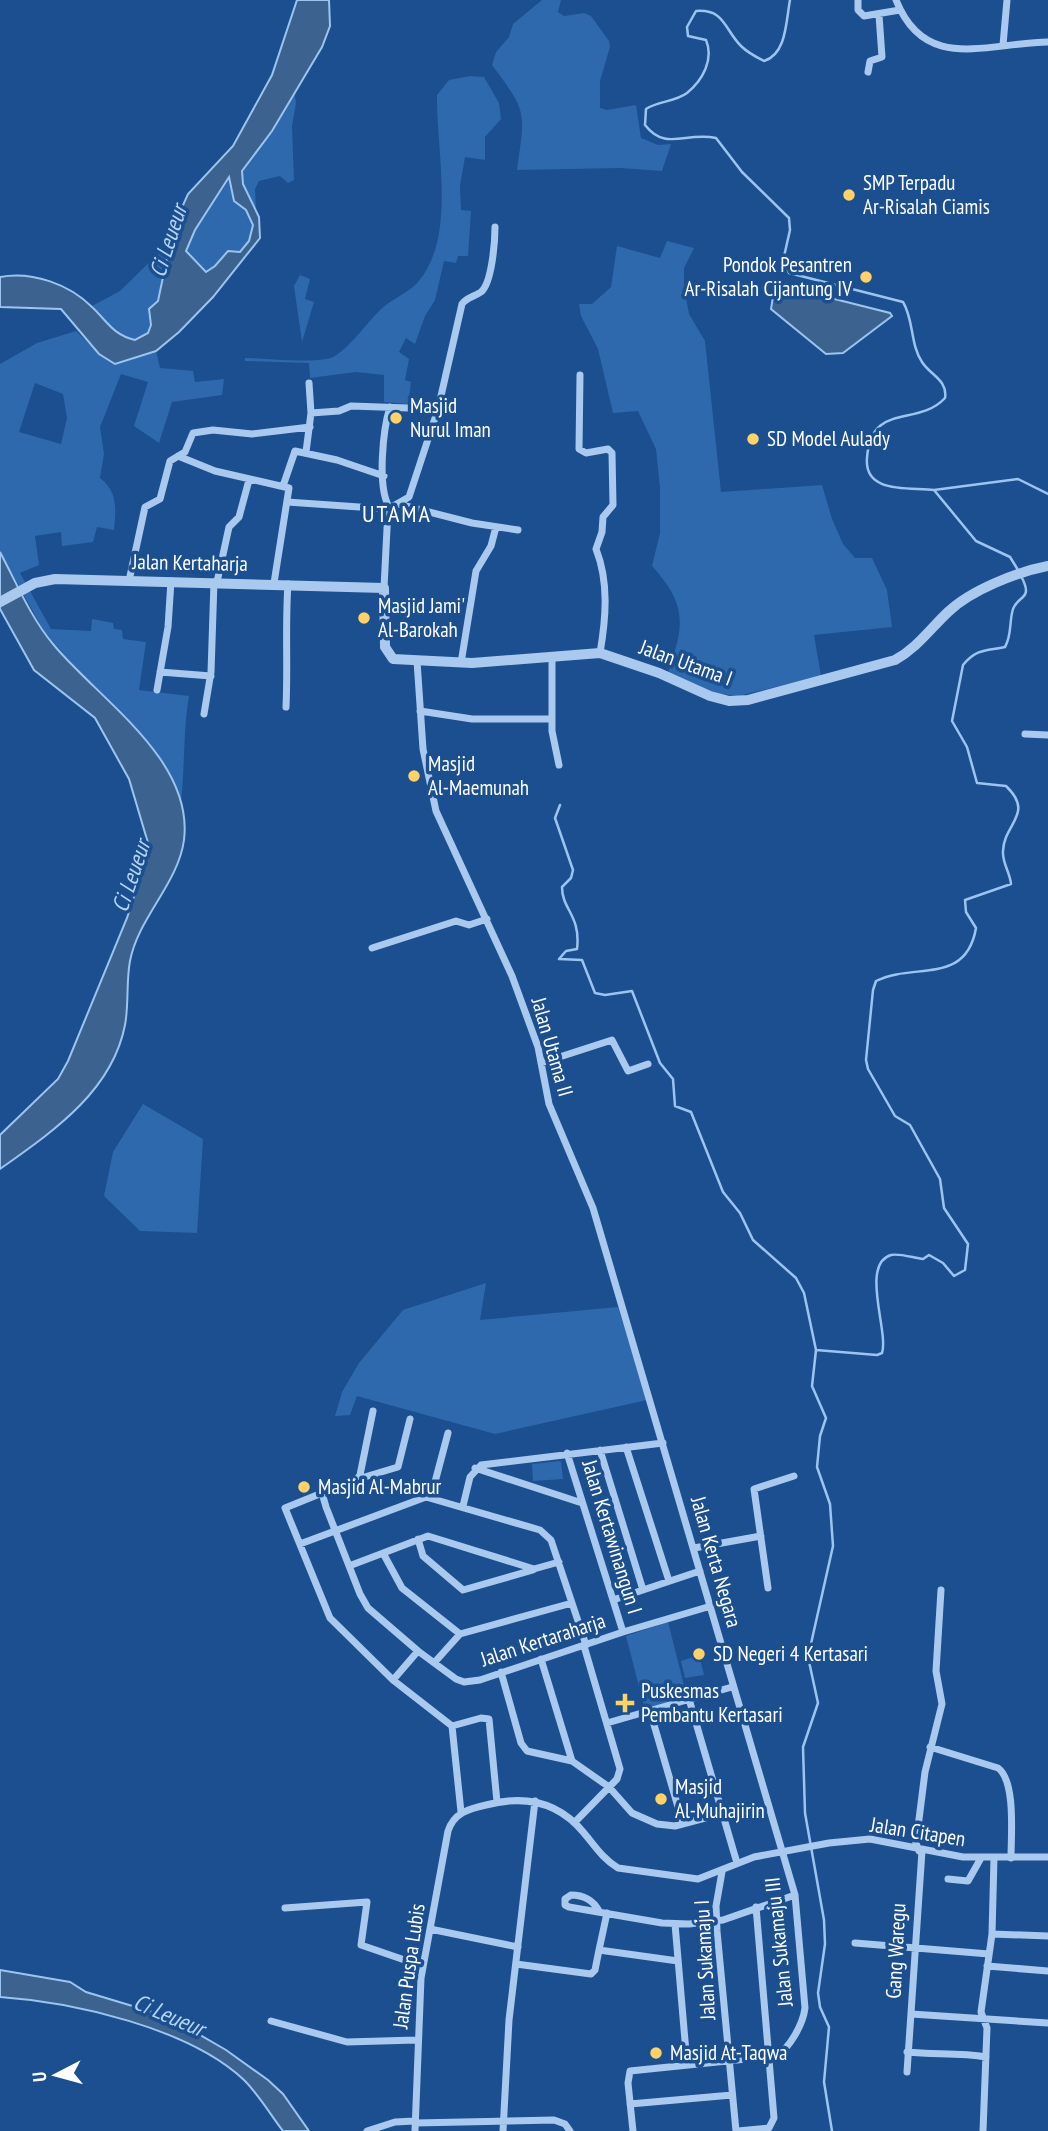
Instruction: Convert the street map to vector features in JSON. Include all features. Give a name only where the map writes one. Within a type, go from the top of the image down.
[{"type":"street","points":[[858,0],[860,14],[879,16],[900,10]]},
{"type":"street","points":[[896,0],[908,25],[927,43],[938,47],[1048,42]]},
{"type":"street","points":[[1003,45],[1007,0]]},
{"type":"street","points":[[868,72],[870,61],[882,57],[879,16]]},
{"type":"street","points":[[287,502],[388,508],[409,497],[438,409],[460,309],[463,302],[485,286],[494,248],[495,227]]},
{"type":"street","points":[[580,375],[579,449],[586,453],[608,449],[612,453],[613,505],[603,517],[602,533],[596,549],[603,564],[606,610],[600,653]]},
{"type":"street","points":[[306,452],[311,413],[309,383]]},
{"type":"street","points":[[311,413],[341,410],[351,405],[438,409]]},
{"type":"street","points":[[384,588],[388,508],[384,476],[384,429],[390,407]]},
{"type":"street","points":[[129,581],[145,507],[160,499],[169,463],[185,452],[195,432],[213,429],[248,434],[310,427]]},
{"type":"street","points":[[283,486],[292,452],[306,452],[384,476]]},
{"type":"street","points":[[178,456],[195,466],[290,488],[274,583]]},
{"type":"street","points":[[204,714],[211,676],[215,582],[229,527],[239,517],[249,480]]},
{"type":"street","points":[[398,504],[518,530]]},
{"type":"street","points":[[461,663],[474,578],[491,546],[496,527]]},
{"type":"street","name":"Jalan Utama I","points":[[384,588],[386,651],[393,659],[461,663],[600,653],[659,673],[710,696],[730,701],[748,699],[895,660],[914,648],[956,605],[1024,573],[1048,566]]},
{"type":"street","name":"Jalan Kertaharja","points":[[0,602],[35,583],[55,579],[384,588]]},
{"type":"street","points":[[157,690],[171,581]]},
{"type":"street","points":[[286,707],[288,663],[284,643],[288,584]]},
{"type":"street","points":[[552,656],[552,719],[559,765]]},
{"type":"street","name":"Jalan Utama II","points":[[417,661],[424,759],[436,811],[532,1029],[549,1104],[593,1208],[663,1443]]},
{"type":"street","points":[[160,672],[211,676]]},
{"type":"street","points":[[420,711],[472,719],[552,719]]},
{"type":"street","points":[[1025,734],[1048,735]]},
{"type":"street","points":[[372,947],[456,921],[471,925],[485,919]]},
{"type":"street","points":[[541,1063],[612,1040],[628,1071],[648,1064]]},
{"type":"street","points":[[357,1479],[363,1469],[373,1411]]},
{"type":"street","points":[[410,1419],[398,1467],[357,1479],[286,1506],[330,1618],[393,1680],[452,1726],[461,1812],[498,1802],[535,1801],[552,1806],[575,1822],[608,1862],[621,1870],[694,1879],[722,1872]]},
{"type":"street","points":[[430,1497],[448,1433]]},
{"type":"street","points":[[475,1468],[491,1462],[663,1443]]},
{"type":"street","name":"Jalan Kerta Negara","points":[[663,1443],[732,1687],[784,1851]]},
{"type":"street","points":[[626,1447],[669,1581]]},
{"type":"street","points":[[600,1450],[643,1590]]},
{"type":"street","name":"Jalan Kertawinangun I","points":[[567,1453],[623,1632]]},
{"type":"street","points":[[463,1506],[475,1468]]},
{"type":"street","points":[[475,1468],[582,1503]]},
{"type":"street","points":[[768,1588],[754,1489],[794,1476]]},
{"type":"street","name":"Jalan Kertaraharja","points":[[322,1493],[365,1604],[418,1651],[464,1682],[711,1606]]},
{"type":"street","points":[[300,1544],[407,1503],[430,1497],[545,1532],[551,1539],[572,1603],[620,1769],[609,1787],[575,1822]]},
{"type":"street","points":[[349,1566],[428,1536],[534,1569]]},
{"type":"street","points":[[694,1548],[761,1536]]},
{"type":"street","points":[[418,1539],[423,1556],[463,1590],[559,1562]]},
{"type":"street","points":[[383,1553],[402,1588],[460,1634]]},
{"type":"street","points":[[613,1600],[700,1571]]},
{"type":"street","name":"Gang Waregu","points":[[907,2072],[920,1851],[916,1843],[930,1747],[942,1704],[936,1671],[942,1590]]},
{"type":"street","points":[[434,1663],[460,1634],[572,1603]]},
{"type":"street","points":[[393,1680],[418,1651]]},
{"type":"street","points":[[541,1659],[572,1761]]},
{"type":"street","points":[[501,1672],[524,1749],[532,1754],[572,1761],[609,1787],[639,1817],[666,1826],[683,1825],[724,1813]]},
{"type":"street","points":[[607,1723],[732,1687]]},
{"type":"street","points":[[690,1699],[737,1863]]},
{"type":"street","points":[[650,1711],[683,1825]]},
{"type":"street","points":[[452,1726],[481,1718],[489,1719],[498,1802]]},
{"type":"street","points":[[930,1747],[998,1768],[1005,1773],[1009,1788],[1011,1858]]},
{"type":"street","points":[[503,2131],[509,2020],[535,1801]]},
{"type":"street","name":"Jalan Puspa Lubis","points":[[415,2125],[416,2040],[422,1966],[448,1831],[453,1819],[461,1812]]},
{"type":"street","name":"Jalan Citapen","points":[[722,1872],[737,1863],[784,1851],[875,1839],[920,1851],[981,1858],[1048,1857]]},
{"type":"street","name":"Jalan Sukamaju III","points":[[769,2057],[783,2051],[805,2013],[796,1895],[784,1851]]},
{"type":"street","points":[[947,1879],[968,1881],[981,1858]]},
{"type":"street","points":[[983,2131],[987,2028],[982,2016],[992,1934],[994,1858]]},
{"type":"street","name":"Jalan Sukamaju I","points":[[722,1872],[716,1922],[737,2131]]},
{"type":"street","points":[[516,1964],[592,1973],[599,1950],[603,1912],[675,1924],[716,1922],[796,1895]]},
{"type":"street","points":[[285,1908],[367,1902],[361,1945],[422,1966]]},
{"type":"street","points":[[737,2131],[769,2128],[774,2121],[756,1907]]},
{"type":"street","points":[[675,1924],[687,2064]]},
{"type":"street","points":[[430,1929],[518,1947]]},
{"type":"street","points":[[992,1934],[1048,1936]]},
{"type":"street","points":[[855,1943],[989,1954]]},
{"type":"street","points":[[599,1950],[678,1961]]},
{"type":"street","points":[[987,1966],[1048,1971]]},
{"type":"street","points":[[911,2014],[982,2016],[1048,2023]]},
{"type":"street","points":[[271,2021],[347,2042],[416,2040]]},
{"type":"street","points":[[907,2052],[934,2055],[958,2052],[986,2056]]},
{"type":"street","points":[[634,2131],[628,2083],[630,2070],[769,2057]]},
{"type":"street","points":[[630,2104],[732,2095]]},
{"type":"street","points":[[367,2131],[395,2122],[415,2125],[554,2120],[565,2124],[570,2131]]},
{"type":"shaded area","points":[[297,0],[329,0],[330,26],[322,47],[272,131],[242,171],[243,184],[259,217],[260,238],[213,297],[179,332],[156,351],[115,364],[99,354],[61,309],[0,307],[0,277],[37,278],[61,286],[83,299],[111,327],[127,338],[135,340],[148,333],[151,325],[149,309],[158,301],[174,225],[188,194],[233,146],[272,75]],"holes":[[[229,177],[234,201],[246,210],[253,225],[249,241],[240,252],[228,251],[206,272],[186,251],[195,230]]]},
{"type":"shaded area","points":[[542,0],[561,0],[558,12],[564,16],[584,13],[591,16],[609,41],[610,47],[600,81],[600,108],[607,110],[636,105],[641,138],[658,145],[671,144],[662,171],[620,168],[517,170],[522,136],[521,114],[518,104],[492,65],[496,52],[509,37],[513,24]]},
{"type":"shaded area","points":[[470,76],[484,77],[499,103],[501,119],[485,137],[485,160],[465,157],[460,186],[461,210],[471,211],[468,256],[458,256],[456,263],[444,261],[435,300],[425,316],[415,344],[406,338],[399,352],[409,359],[405,380],[411,382],[408,404],[384,402],[384,375],[356,372],[310,378],[309,363],[245,361],[245,358],[318,360],[335,356],[353,341],[384,307],[418,282],[430,263],[441,218],[437,95],[449,80]]},
{"type":"shaded area","points":[[294,89],[294,180],[288,183],[280,176],[259,181],[255,189],[256,209],[243,184],[242,171],[272,131]]},
{"type":"shaded area","points":[[228,177],[234,201],[246,210],[253,225],[249,241],[239,252],[228,251],[206,272],[186,252],[195,230]]},
{"type":"shaded area","points":[[667,241],[694,248],[684,268],[684,287],[689,314],[705,341],[721,492],[822,485],[843,544],[855,558],[872,558],[887,590],[892,627],[814,635],[821,676],[738,696],[712,693],[668,673],[677,642],[680,617],[672,593],[652,566],[660,533],[660,488],[656,449],[638,411],[613,413],[598,349],[581,316],[579,304],[592,304],[611,287],[617,246],[660,258]]},
{"type":"shaded area","points":[[170,242],[158,302],[149,309],[151,325],[148,333],[135,340],[112,331],[92,306],[120,291]]},
{"type":"shaded area","points":[[300,275],[310,279],[305,299],[314,302],[302,342],[294,286]]},
{"type":"shaded area","points":[[775,284],[890,313],[892,316],[843,353],[826,354],[771,309]]},
{"type":"shaded area","points":[[76,331],[96,350],[111,359],[129,359],[156,351],[160,368],[193,371],[195,382],[224,379],[222,395],[172,402],[159,443],[134,426],[148,382],[121,374],[100,427],[104,454],[100,478],[113,495],[114,530],[97,527],[93,542],[62,546],[61,532],[35,536],[39,565],[20,573],[51,629],[91,631],[92,619],[113,623],[114,629],[122,630],[123,639],[146,642],[139,690],[189,696],[181,802],[163,764],[45,633],[0,552],[0,364],[37,343]],"holes":[[[35,383],[63,394],[67,418],[61,444],[19,432]]]},
{"type":"shaded area","points":[[0,552],[45,634],[139,732],[159,757],[174,783],[183,811],[184,840],[174,871],[134,945],[129,969],[125,1025],[118,1049],[107,1071],[77,1108],[59,1125],[0,1169],[0,1135],[58,1079],[68,1061],[127,918],[148,853],[148,843],[129,779],[95,718],[34,670],[0,609]]},
{"type":"shaded area","points":[[143,1104],[203,1139],[197,1233],[140,1231],[104,1196],[113,1152]]},
{"type":"shaded area","points":[[486,1283],[480,1320],[618,1307],[647,1400],[495,1434],[357,1396],[350,1415],[335,1416],[342,1392],[359,1363],[403,1310]]},
{"type":"shaded area","points":[[561,1461],[563,1479],[533,1481],[532,1464]]},
{"type":"shaded area","points":[[668,1622],[687,1697],[645,1710],[626,1636]]},
{"type":"shaded area","points":[[699,1655],[704,1675],[685,1678],[681,1661]]},
{"type":"shaded area","points":[[0,1970],[70,1982],[86,1992],[169,2017],[226,2050],[268,2080],[283,2094],[309,2131],[283,2131],[244,2080],[221,2062],[162,2032],[95,2012],[0,1997]]},
{"type":"waterway","points":[[790,0],[781,44],[772,57],[764,61],[741,46],[723,21],[713,13],[696,11],[687,27],[688,36],[706,40],[709,54],[706,69],[687,93],[646,109],[645,125],[653,133],[669,139],[716,138],[742,172],[789,218],[790,230],[783,261],[789,273],[903,302],[918,355],[925,367],[941,382],[945,398],[934,407],[886,422],[877,429],[870,440],[868,470],[880,483],[901,488],[934,490],[976,541],[1010,557],[1018,570]]},
{"type":"waterway","points":[[934,490],[1018,479],[1048,494]]},
{"type":"waterway","points":[[816,1350],[877,1355],[882,1353],[876,1284],[882,1261],[891,1255],[923,1259],[929,1255],[943,1263],[954,1276],[965,1270],[968,1244],[944,1208],[940,1179],[910,1125],[895,1116],[868,1069],[866,1060],[876,981],[936,969],[962,958],[970,946],[976,928],[966,912],[965,900],[1011,884],[1003,851],[1016,818],[1018,804],[1006,786],[977,783],[967,747],[952,721],[963,665],[978,653],[1005,647],[1013,609],[1026,593],[1021,576]]},
{"type":"waterway","points":[[560,805],[555,818],[573,870],[571,878],[562,887],[563,895],[578,938],[577,949],[566,951],[559,959],[582,960],[595,993],[605,995],[632,991],[660,1063],[673,1079],[675,1106],[691,1112],[723,1192],[740,1213],[753,1240],[796,1278],[804,1293],[816,1350],[812,1386],[826,1418],[820,1436],[817,1467],[830,1504],[833,1546],[808,1657],[818,1703],[803,1747],[805,1813],[824,1920],[825,1944],[818,1993],[820,2007],[829,2027],[824,2082],[832,2131]]},
{"type":"place","name":"SMP Terpadu Ar-Risalah Ciamis","points":[[849,195]]},
{"type":"place","name":"Pondok Pesantren Ar-Risalah Cijantung IV","points":[[866,277]]},
{"type":"place","name":"Masjid Nurul Iman","points":[[396,418]]},
{"type":"place","name":"SD Model Aulady","points":[[753,439]]},
{"type":"place","name":"Masjid Jami' Al-Barokah","points":[[364,618]]},
{"type":"place","name":"Masjid Al-Maemunah","points":[[414,776]]},
{"type":"place","name":"Masjid Al-Mabrur","points":[[304,1487]]},
{"type":"place","name":"SD Negeri 4 Kertasari","points":[[699,1654]]},
{"type":"place","name":"Puskesmas Pembantu Kertasari","points":[[625,1703]]},
{"type":"place","name":"Masjid Al-Muhajirin","points":[[661,1799]]},
{"type":"place","name":"Masjid At-Taqwa","points":[[656,2053]]},
{"type":"district","name":"UTAMA","points":[[397,514]]},
{"type":"water label","name":"Ci Leueur","points":[[168,241]]},
{"type":"water label","name":"Ci Leueur","points":[[131,876]]},
{"type":"water label","name":"Ci Leueur","points":[[169,2015]]}]
